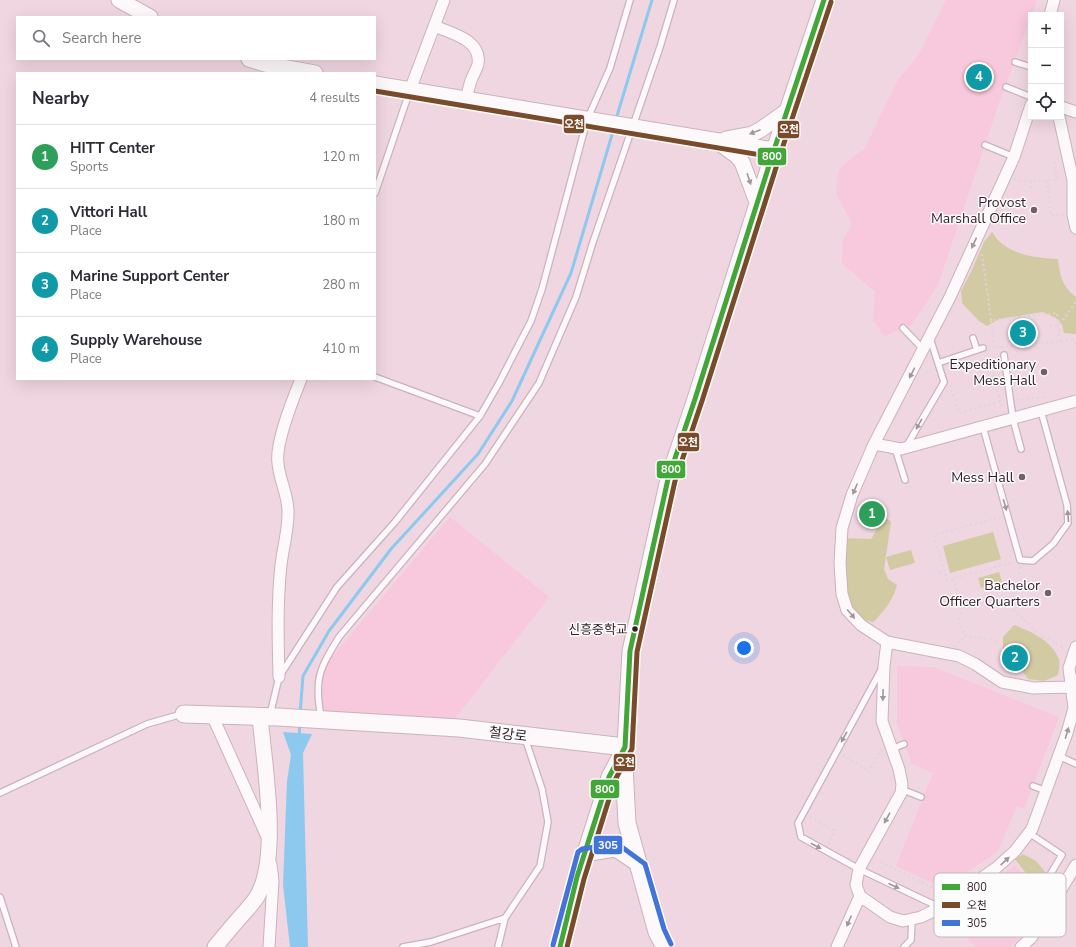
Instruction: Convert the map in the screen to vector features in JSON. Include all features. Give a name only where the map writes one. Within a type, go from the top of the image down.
[{"type":"main road","points":[[119,0],[148,16]]},
{"type":"main road","points":[[665,947],[657,932],[627,823],[624,766],[630,651],[668,479],[824,0]]},
{"type":"main road","points":[[252,60],[265,64],[309,72]]},
{"type":"main road","points":[[376,84],[774,150]]},
{"type":"main road","points":[[715,141],[752,134],[787,111]]},
{"type":"main road","points":[[715,141],[737,156],[742,162],[757,202]]},
{"type":"main road","name":"철강로","points":[[184,714],[269,717],[459,728],[625,747]]},
{"type":"main road","points":[[215,947],[258,896],[266,870],[269,842],[269,717]]},
{"type":"main road","points":[[560,947],[584,856],[609,776],[625,747]]},
{"type":"street","points":[[410,90],[444,0]]},
{"type":"street","points":[[1051,12],[1054,0]]},
{"type":"street","points":[[434,26],[472,43],[477,51],[478,65],[471,79],[466,100]]},
{"type":"street","points":[[1064,107],[1076,112]]},
{"type":"street","points":[[1028,114],[1014,157],[975,242],[930,338],[874,444],[852,495],[842,528],[840,571],[842,594],[847,610],[861,626],[887,642],[959,656],[975,664],[1002,682],[1033,688],[1073,684]]},
{"type":"street","points":[[1060,120],[1073,180],[1073,215],[1076,228]]},
{"type":"street","points":[[279,677],[277,620],[281,564],[289,512],[281,479],[278,451],[283,430],[301,380]]},
{"type":"street","points":[[874,444],[900,448],[1010,420],[1076,401]]},
{"type":"street","points":[[887,642],[884,666],[882,722],[899,769],[902,784],[900,793],[859,869],[856,885],[860,896],[890,917],[903,921],[921,916],[934,910]]},
{"type":"street","points":[[989,873],[1015,851],[1032,828],[1059,756],[1074,708],[1073,684],[1069,668],[1075,650]]},
{"type":"street","points":[[212,715],[269,842],[272,881],[269,947]]},
{"type":"street","points":[[584,856],[615,851],[639,866]]},
{"type":"street","points":[[1066,881],[1076,865]]},
{"type":"street","points":[[837,947],[860,896]]},
{"type":"street","points":[[1020,947],[1032,937]]},
{"type":"lane","points":[[269,717],[279,677],[337,587],[395,522],[480,416],[499,383],[530,321],[542,289],[592,120],[610,68],[630,0]]},
{"type":"lane","points":[[320,720],[318,681],[321,669],[338,637],[485,464],[539,383],[576,297],[629,127],[674,0]]},
{"type":"lane","points":[[1015,62],[1028,66]]},
{"type":"lane","points":[[1006,87],[1028,96]]},
{"type":"lane","points":[[376,190],[410,90]]},
{"type":"lane","points":[[985,145],[1014,157]]},
{"type":"lane","points":[[903,328],[924,350]]},
{"type":"lane","points":[[905,480],[900,448],[944,382],[930,338]]},
{"type":"lane","points":[[973,338],[977,350]]},
{"type":"lane","points":[[938,363],[984,348]]},
{"type":"lane","points":[[1004,355],[1010,400],[1010,420],[1021,449]]},
{"type":"lane","points":[[376,377],[480,416]]},
{"type":"lane","points":[[983,427],[1020,560],[1033,561],[1053,544],[1068,523],[1067,506],[1041,411]]},
{"type":"lane","points":[[884,666],[798,823],[801,837],[859,869],[934,905]]},
{"type":"lane","points":[[0,793],[147,724],[184,714]]},
{"type":"lane","points":[[498,947],[505,918],[540,866],[548,822],[542,790],[524,736]]},
{"type":"lane","points":[[892,749],[904,744]]},
{"type":"lane","points":[[1059,756],[1076,764]]},
{"type":"lane","points":[[1033,786],[1046,791]]},
{"type":"lane","points":[[901,789],[920,797]]},
{"type":"lane","points":[[1028,833],[1062,855],[1051,873]]},
{"type":"lane","points":[[0,897],[16,947]]},
{"type":"lane","points":[[403,947],[431,942],[505,918]]},
{"type":"lane","points":[[904,947],[911,940],[912,919]]},
{"type":"path","points":[[1005,176],[1019,181],[1057,180],[1054,163],[1070,162]]},
{"type":"path","points":[[1031,181],[1031,191]]},
{"type":"path","points":[[1047,181],[1051,215],[1073,215]]},
{"type":"path","points":[[975,242],[981,252],[994,348],[1073,340],[1076,344]]},
{"type":"path","points":[[1058,322],[1064,319],[1076,302]]},
{"type":"path","points":[[991,320],[1057,313],[1060,341]]},
{"type":"path","points":[[1050,326],[1058,325]]},
{"type":"path","points":[[988,377],[1007,372]]},
{"type":"path","points":[[993,376],[1001,401],[1010,420]]},
{"type":"path","points":[[1010,400],[1054,397]]},
{"type":"path","points":[[956,402],[959,414],[1001,401]]},
{"type":"path","points":[[1008,515],[934,535],[947,580],[1020,560],[1018,581],[1020,584],[1012,593],[1009,605],[1036,632],[1075,650]]},
{"type":"path","points":[[939,573],[944,572]]},
{"type":"path","points":[[953,579],[962,607],[958,624],[966,636],[999,641]]},
{"type":"path","points":[[837,751],[869,771]]},
{"type":"path","points":[[803,813],[835,831]]},
{"type":"path","points":[[825,851],[837,827]]},
{"type":"path","points":[[881,862],[934,889]]},
{"type":"path","points":[[923,883],[930,869]]},
{"type":"shaded area","points":[[946,0],[1037,0],[1033,12],[1028,12],[1028,24],[998,106],[938,285],[911,325],[885,336],[873,321],[875,292],[842,263],[843,240],[852,224],[836,193],[839,170],[855,155],[864,150],[896,83],[919,54]]},
{"type":"shaded area","points":[[992,232],[1006,247],[1020,253],[1035,257],[1058,259],[1062,280],[1071,293],[1076,297],[1076,334],[1064,333],[1062,325],[1056,318],[1043,312],[999,319],[987,326],[979,321],[962,303],[961,291],[984,242]]},
{"type":"shaded area","name":"신흥중학교","points":[[450,517],[549,597],[455,719],[322,711],[320,671]]},
{"type":"shaded area","points":[[885,517],[891,522],[884,569],[888,579],[897,585],[888,605],[873,622],[860,619],[855,614],[844,592],[846,538],[871,539]]},
{"type":"shaded area","points":[[993,532],[1001,559],[950,573],[943,546]]},
{"type":"shaded area","points":[[911,550],[915,563],[890,570],[886,557]]},
{"type":"shaded area","points":[[999,572],[1002,582],[981,588],[978,578]]},
{"type":"shaded area","points":[[1014,625],[1034,634],[1046,642],[1056,652],[1059,659],[1058,675],[1044,681],[1028,679],[1019,667],[1003,658],[1003,637]]},
{"type":"shaded area","points":[[897,666],[933,667],[1059,717],[1024,809],[1017,806],[998,851],[966,873],[934,873],[934,883],[896,866],[933,773],[912,764],[897,723]]},
{"type":"shaded area","points":[[1023,854],[1036,861],[1046,873],[1026,873],[1015,859]]},
{"type":"shaded area","points":[[1015,865],[1022,873],[1005,873]]},
{"type":"shaded area","points":[[967,937],[1020,937],[1009,947],[975,947]]},
{"type":"water","points":[[283,732],[312,734],[303,753],[308,947],[290,947],[283,885],[287,781],[291,755]]},
{"type":"waterway","points":[[616,119],[652,0]]},
{"type":"waterway","points":[[300,714],[303,676],[329,631],[391,549],[478,454],[512,401],[571,273],[614,128]]},
{"type":"waterway","points":[[299,736],[300,723]]},
{"type":"transit line","name":"800","points":[[560,947],[577,877],[609,777],[625,747],[630,651],[668,479],[824,0]]},
{"type":"transit line","name":"오천","points":[[567,947],[584,879],[615,780],[632,749],[637,652],[675,481],[831,2]]},
{"type":"transit line","name":"오천","points":[[376,91],[773,157]]},
{"type":"transit line","name":"305","points":[[553,945],[578,852],[582,849],[615,844],[619,845],[645,864],[664,929],[671,944]]},
{"type":"place","name":"Supply Warehouse","points":[[979,77]]},
{"type":"place","name":"Provost Marshall Office","points":[[1034,210]]},
{"type":"place","name":"Marine Support Center","points":[[1023,333]]},
{"type":"place","name":"Expeditionary Mess Hall","points":[[1044,372]]},
{"type":"place","name":"Mess Hall","points":[[1022,477]]},
{"type":"place","name":"HITT Center","points":[[872,514]]},
{"type":"place","name":"Bachelor Officer Quarters","points":[[1048,593]]},
{"type":"place","name":"신흥중학교","points":[[635,629]]},
{"type":"place","name":"Vittori Hall","points":[[1015,658]]}]
